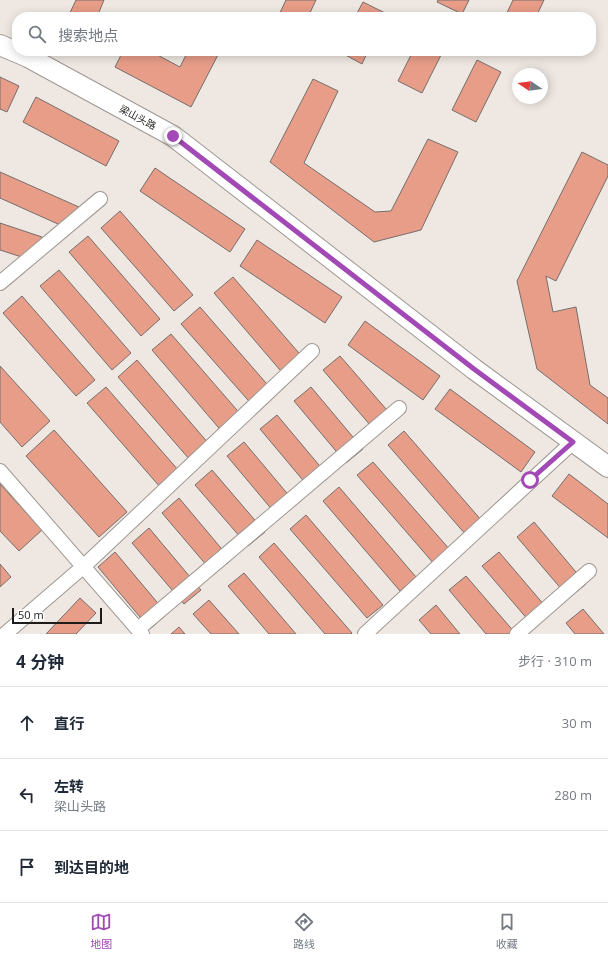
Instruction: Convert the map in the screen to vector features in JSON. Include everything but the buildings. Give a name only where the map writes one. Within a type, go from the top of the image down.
[{"type":"street","name":"梁山头路","points":[[0,45],[12,50]]},
{"type":"street","name":"梁山头路","points":[[26,56],[173,136],[474,369],[608,467]]},
{"type":"street","points":[[0,283],[100,199]]},
{"type":"street","points":[[4,634],[84,566],[312,352]]},
{"type":"street","points":[[0,470],[140,631],[399,408]]},
{"type":"street","points":[[365,634],[573,442]]},
{"type":"street","points":[[517,634],[589,572]]},
{"type":"route","points":[[173,136],[474,369],[573,442],[530,480]]}]
